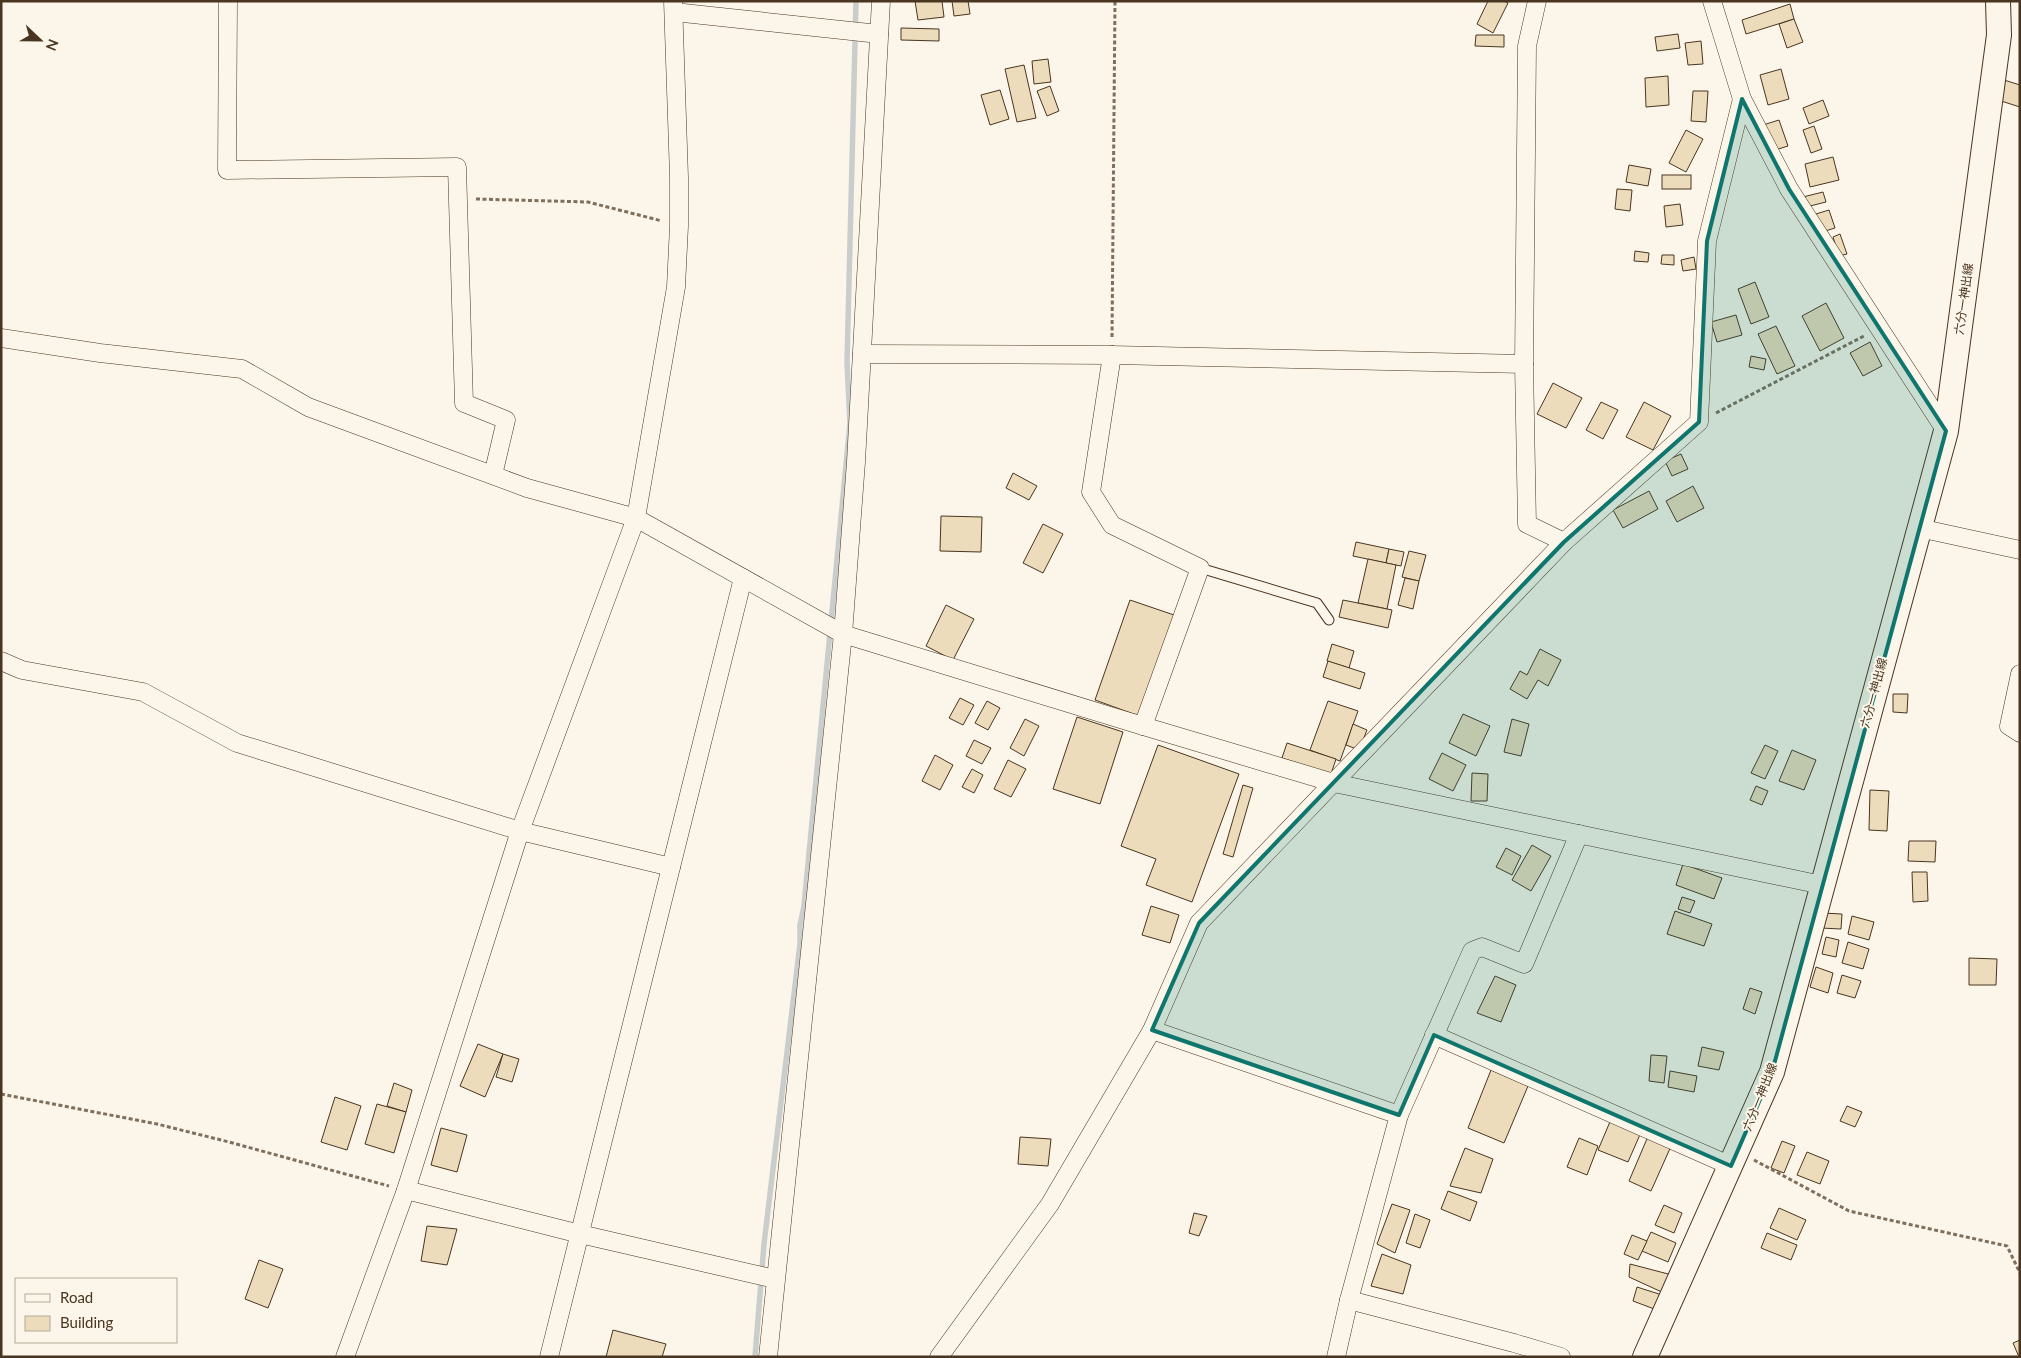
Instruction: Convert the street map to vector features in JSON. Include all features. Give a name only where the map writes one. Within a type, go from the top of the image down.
[{"type":"main road","name":"六分一神出線","points":[[1645,1357],[1772,1072],[1946,431],[1998,34],[1998,1]]},
{"type":"street","points":[[228,1],[227,170],[457,167],[464,403],[506,420],[493,475]]},
{"type":"street","points":[[768,1357],[844,634],[862,354],[881,1]]},
{"type":"street","points":[[1536,1],[1527,46],[1524,364],[1527,524],[1564,542]]},
{"type":"street","points":[[1712,1],[1742,98],[1789,189],[1946,431]]},
{"type":"street","points":[[345,1357],[406,1190],[520,831],[636,518],[676,288],[679,226],[674,7],[879,34]]},
{"type":"street","points":[[938,1357],[1050,1204],[1152,1030],[1199,923],[1564,542],[1699,422],[1707,241],[1742,98]]},
{"type":"street","points":[[1,338],[100,353],[242,369],[308,407],[527,488],[636,518],[844,634],[1334,784],[1822,885]]},
{"type":"street","points":[[862,354],[1112,355],[1524,364]]},
{"type":"street","points":[[1112,355],[1091,492],[1112,525],[1200,568],[1143,726]]},
{"type":"street","points":[[1919,528],[2020,550]]},
{"type":"street","points":[[549,1357],[743,578]]},
{"type":"street","points":[[1,661],[22,670],[143,692],[237,743],[520,831],[671,867]]},
{"type":"street","points":[[2014,729],[2020,674]]},
{"type":"street","points":[[1336,1357],[1349,1300],[1399,1114],[1472,951],[1482,947],[1524,964],[1579,834]]},
{"type":"street","points":[[1152,1030],[1399,1114]]},
{"type":"street","points":[[1434,1036],[1734,1158]]},
{"type":"street","points":[[406,1190],[580,1234],[775,1279]]},
{"type":"street","points":[[1349,1300],[1514,1343],[1560,1357]]},
{"type":"lane","points":[[1200,568],[1317,603],[1329,620]]},
{"type":"path","points":[[1112,355],[1115,1]]},
{"type":"path","points":[[458,198],[588,202],[679,226]]},
{"type":"path","points":[[1699,422],[1880,327]]},
{"type":"path","points":[[1,1094],[158,1124],[406,1190]]},
{"type":"path","points":[[1734,1158],[1849,1211],[2007,1246],[2020,1273]]},
{"type":"highlighted area","points":[[1742,99],[1789,189],[1946,431],[1772,1072],[1731,1166],[1434,1035],[1399,1115],[1152,1030],[1199,923],[1564,542],[1699,422],[1707,241]]},
{"type":"building","points":[[915,1],[942,1],[944,17],[918,20]]},
{"type":"building","points":[[952,1],[968,1],[970,14],[954,16]]},
{"type":"building","points":[[1488,1],[1504,1],[1508,3],[1493,33],[1477,24]]},
{"type":"building","points":[[1790,4],[1794,19],[1746,34],[1742,20]]},
{"type":"building","points":[[1794,19],[1803,42],[1787,48],[1779,24]]},
{"type":"building","points":[[901,28],[939,29],[939,41],[901,40]]},
{"type":"building","points":[[1678,34],[1680,48],[1657,51],[1655,37]]},
{"type":"building","points":[[1476,35],[1504,35],[1504,47],[1475,46]]},
{"type":"building","points":[[1701,41],[1703,64],[1688,65],[1685,43]]},
{"type":"building","points":[[1048,59],[1051,82],[1034,84],[1032,61]]},
{"type":"building","points":[[1024,65],[1036,118],[1017,122],[1005,69]]},
{"type":"building","points":[[1781,69],[1789,99],[1768,105],[1760,75]]},
{"type":"building","points":[[1668,76],[1669,105],[1646,107],[1645,78]]},
{"type":"building","points":[[2004,80],[2020,85],[2020,107],[1998,100]]},
{"type":"building","points":[[1050,86],[1059,111],[1047,116],[1037,91]]},
{"type":"building","points":[[1000,90],[1009,119],[990,125],[981,95]]},
{"type":"building","points":[[1693,91],[1708,91],[1706,122],[1691,121]]},
{"type":"building","points":[[1823,100],[1829,116],[1809,124],[1803,108]]},
{"type":"building","points":[[1779,120],[1788,146],[1772,151],[1763,125]]},
{"type":"building","points":[[1814,126],[1822,149],[1811,153],[1803,130]]},
{"type":"building","points":[[1686,130],[1703,139],[1686,172],[1669,163]]},
{"type":"building","points":[[1833,157],[1839,180],[1810,187],[1805,164]]},
{"type":"building","points":[[1629,165],[1651,169],[1648,186],[1626,182]]},
{"type":"building","points":[[1662,175],[1691,175],[1691,189],[1662,189]]},
{"type":"building","points":[[1617,189],[1632,190],[1630,211],[1615,209]]},
{"type":"building","points":[[1823,192],[1826,202],[1806,207],[1803,197]]},
{"type":"building","points":[[1680,204],[1683,225],[1666,227],[1664,206]]},
{"type":"building","points":[[1829,210],[1835,228],[1822,232],[1816,214]]},
{"type":"building","points":[[1840,234],[1847,254],[1839,256],[1833,237]]},
{"type":"building","points":[[1635,251],[1649,253],[1648,262],[1634,261]]},
{"type":"building","points":[[1662,255],[1674,255],[1674,265],[1661,264]]},
{"type":"building","points":[[1694,257],[1696,269],[1683,271],[1681,260]]},
{"type":"building","points":[[1755,282],[1769,317],[1751,324],[1738,289]]},
{"type":"building","points":[[1826,303],[1844,338],[1820,351],[1802,316]]},
{"type":"building","points":[[1736,315],[1742,335],[1717,342],[1711,322]]},
{"type":"building","points":[[1776,326],[1795,366],[1777,374],[1758,334]]},
{"type":"building","points":[[1870,342],[1882,366],[1863,376],[1850,353]]},
{"type":"building","points":[[1751,356],[1766,359],[1764,370],[1749,367]]},
{"type":"building","points":[[1553,383],[1582,398],[1566,428],[1537,414]]},
{"type":"building","points":[[1601,402],[1618,410],[1603,439],[1586,430]]},
{"type":"building","points":[[1644,402],[1671,416],[1653,450],[1626,437]]},
{"type":"building","points":[[1681,454],[1688,469],[1672,476],[1665,461]]},
{"type":"building","points":[[1013,473],[1037,486],[1029,500],[1006,488]]},
{"type":"building","points":[[1693,486],[1704,508],[1677,522],[1666,501]]},
{"type":"building","points":[[1649,491],[1658,509],[1623,528],[1613,510]]},
{"type":"building","points":[[941,516],[982,517],[981,552],[940,551]]},
{"type":"building","points":[[1043,524],[1063,534],[1043,573],[1023,563]]},
{"type":"building","points":[[1356,542],[1389,549],[1386,563],[1353,556]]},
{"type":"building","points":[[1389,549],[1404,552],[1401,566],[1386,563]]},
{"type":"building","points":[[1409,551],[1426,555],[1419,581],[1402,577]]},
{"type":"building","points":[[1368,559],[1396,565],[1387,609],[1358,603]]},
{"type":"building","points":[[1405,578],[1419,581],[1413,609],[1398,605]]},
{"type":"building","points":[[1130,600],[1174,615],[1139,716],[1095,700]]},
{"type":"building","points":[[1343,600],[1392,610],[1388,628],[1339,617]]},
{"type":"building","points":[[946,605],[974,619],[953,660],[926,646]]},
{"type":"building","points":[[1332,644],[1354,651],[1349,668],[1327,661]]},
{"type":"building","points":[[1540,649],[1561,660],[1548,686],[1538,680],[1527,699],[1510,689],[1520,671],[1527,675]]},
{"type":"building","points":[[1328,661],[1365,673],[1360,689],[1323,677]]},
{"type":"building","points":[[1893,694],[1908,694],[1907,713],[1893,712]]},
{"type":"building","points":[[960,698],[974,705],[963,725],[949,718]]},
{"type":"building","points":[[987,701],[1000,708],[988,730],[975,723]]},
{"type":"building","points":[[1328,701],[1358,711],[1340,761],[1310,750]]},
{"type":"building","points":[[1463,714],[1490,726],[1476,756],[1449,743]]},
{"type":"building","points":[[1077,717],[1123,732],[1100,804],[1053,789]]},
{"type":"building","points":[[1025,719],[1039,726],[1024,756],[1010,748]]},
{"type":"building","points":[[1512,719],[1529,724],[1521,756],[1504,752]]},
{"type":"building","points":[[1353,724],[1367,730],[1359,750],[1346,745]]},
{"type":"building","points":[[974,740],[991,748],[982,764],[966,756]]},
{"type":"building","points":[[1287,743],[1336,759],[1331,774],[1282,758]]},
{"type":"building","points":[[1158,745],[1239,774],[1192,902],[1146,885],[1156,859],[1121,846]]},
{"type":"building","points":[[1765,745],[1778,751],[1765,779],[1751,773]]},
{"type":"building","points":[[1792,750],[1816,760],[1804,790],[1779,781]]},
{"type":"building","points":[[1442,753],[1466,765],[1453,791],[1429,779]]},
{"type":"building","points":[[935,755],[953,765],[940,790],[922,781]]},
{"type":"building","points":[[1008,760],[1026,769],[1011,797],[994,789]]},
{"type":"building","points":[[972,769],[983,775],[974,793],[962,787]]},
{"type":"building","points":[[1472,773],[1488,774],[1487,801],[1471,801]]},
{"type":"building","points":[[1243,785],[1253,788],[1233,857],[1223,854]]},
{"type":"building","points":[[1756,786],[1768,791],[1762,805],[1750,800]]},
{"type":"building","points":[[1870,790],[1889,791],[1887,831],[1869,830]]},
{"type":"building","points":[[1909,841],[1936,841],[1935,862],[1908,861]]},
{"type":"building","points":[[1532,845],[1551,856],[1531,891],[1512,880]]},
{"type":"building","points":[[1506,848],[1521,856],[1512,875],[1496,867]]},
{"type":"building","points":[[1683,864],[1722,878],[1714,899],[1676,885]]},
{"type":"building","points":[[1912,872],[1927,872],[1928,901],[1913,902]]},
{"type":"building","points":[[1682,897],[1695,901],[1690,913],[1678,909]]},
{"type":"building","points":[[1151,906],[1179,915],[1170,943],[1142,935]]},
{"type":"building","points":[[1675,911],[1712,924],[1704,946],[1667,934]]},
{"type":"building","points":[[1822,913],[1842,914],[1841,929],[1821,928]]},
{"type":"building","points":[[1852,916],[1874,922],[1869,940],[1848,934]]},
{"type":"building","points":[[1826,937],[1839,940],[1836,957],[1822,954]]},
{"type":"building","points":[[1848,942],[1869,949],[1863,969],[1842,963]]},
{"type":"building","points":[[1969,958],[1997,959],[1996,985],[1969,985]]},
{"type":"building","points":[[1816,967],[1833,973],[1828,993],[1810,987]]},
{"type":"building","points":[[1842,975],[1861,981],[1855,998],[1837,993]]},
{"type":"building","points":[[1495,976],[1516,985],[1501,1022],[1477,1013]]},
{"type":"building","points":[[1750,988],[1762,992],[1755,1014],[1743,1009]]},
{"type":"building","points":[[478,1044],[503,1054],[485,1097],[460,1086]]},
{"type":"building","points":[[1702,1047],[1724,1052],[1719,1070],[1698,1066]]},
{"type":"building","points":[[503,1054],[519,1059],[512,1082],[496,1077]]},
{"type":"building","points":[[1651,1055],[1667,1056],[1664,1083],[1649,1081]]},
{"type":"building","points":[[1491,1070],[1528,1086],[1504,1143],[1468,1128]]},
{"type":"building","points":[[1670,1071],[1697,1076],[1694,1092],[1668,1087]]},
{"type":"building","points":[[394,1083],[412,1090],[406,1112],[387,1106]]},
{"type":"building","points":[[335,1097],[361,1106],[347,1150],[321,1142]]},
{"type":"building","points":[[377,1104],[406,1112],[394,1153],[365,1144]]},
{"type":"building","points":[[1847,1106],[1862,1112],[1855,1127],[1840,1121]]},
{"type":"building","points":[[1612,1117],[1642,1130],[1628,1162],[1598,1150]]},
{"type":"building","points":[[441,1128],[467,1135],[457,1172],[431,1165]]},
{"type":"building","points":[[1649,1134],[1672,1144],[1651,1191],[1629,1181]]},
{"type":"building","points":[[1020,1137],[1051,1139],[1048,1166],[1018,1164]]},
{"type":"building","points":[[1579,1138],[1598,1146],[1587,1175],[1567,1167]]},
{"type":"building","points":[[1782,1141],[1795,1146],[1784,1173],[1771,1168]]},
{"type":"building","points":[[1465,1148],[1493,1159],[1481,1193],[1450,1186]]},
{"type":"building","points":[[1807,1152],[1829,1161],[1820,1184],[1797,1175]]},
{"type":"building","points":[[1448,1191],[1477,1202],[1470,1221],[1441,1209]]},
{"type":"building","points":[[1392,1204],[1410,1210],[1395,1253],[1377,1244]]},
{"type":"building","points":[[1664,1205],[1682,1213],[1674,1233],[1655,1225]]},
{"type":"building","points":[[1779,1208],[1806,1220],[1797,1240],[1770,1228]]},
{"type":"building","points":[[1194,1213],[1207,1216],[1199,1236],[1189,1233]]},
{"type":"building","points":[[1415,1214],[1430,1220],[1420,1248],[1406,1243]]},
{"type":"building","points":[[427,1226],[457,1229],[447,1265],[421,1261]]},
{"type":"building","points":[[1651,1232],[1676,1243],[1668,1262],[1642,1251]]},
{"type":"building","points":[[1767,1233],[1797,1245],[1791,1260],[1761,1248]]},
{"type":"building","points":[[1632,1235],[1647,1241],[1638,1260],[1624,1254]]},
{"type":"building","points":[[1382,1254],[1411,1265],[1403,1294],[1371,1286]]},
{"type":"building","points":[[259,1260],[283,1269],[268,1308],[245,1299]]},
{"type":"building","points":[[1630,1264],[1672,1275],[1664,1293],[1629,1277]]},
{"type":"building","points":[[1637,1287],[1662,1295],[1657,1310],[1633,1301]]},
{"type":"building","points":[[613,1330],[666,1344],[662,1357],[606,1357]]},
{"type":"building","points":[[2020,1340],[2020,1357],[2019,1357],[2013,1343]]},
{"type":"waterway","points":[[755,1357],[764,1244],[800,944],[800,925],[804,906],[850,423],[847,363],[856,1]]}]
